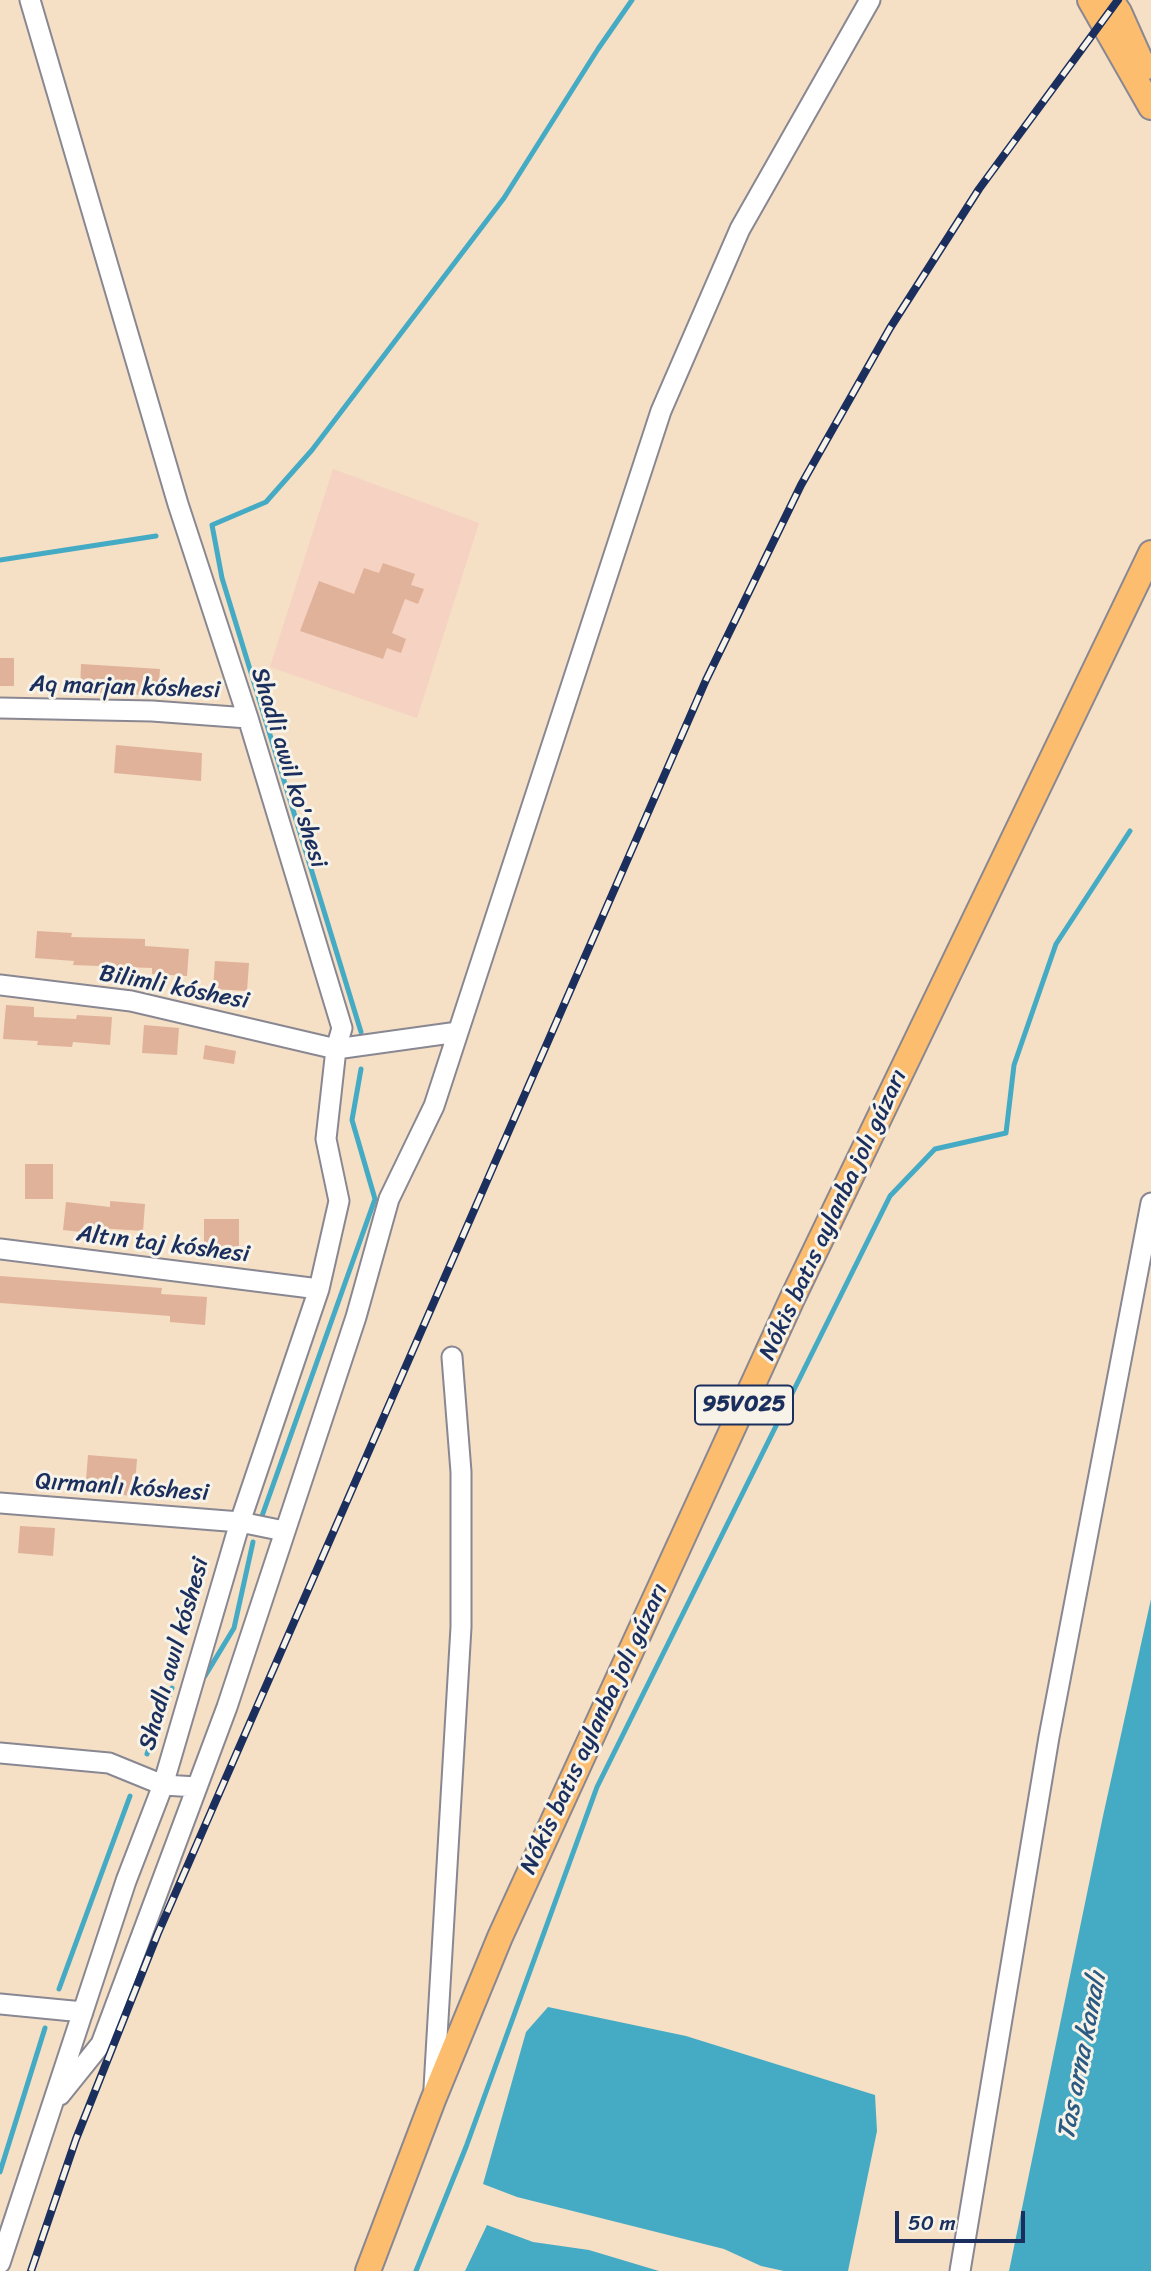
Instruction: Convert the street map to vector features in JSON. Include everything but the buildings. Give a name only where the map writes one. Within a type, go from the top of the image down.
[{"type":"main road","points":[[1090,0],[1151,107]]},
{"type":"main road","points":[[1111,0],[1148,78]]},
{"type":"main road","name":"Nókis batıs aylanba jolı gúzarı","points":[[368,2271],[433,2100],[500,1937],[792,1299],[1151,553]]},
{"type":"street","name":"Shadli awil ko'shesi","points":[[30,0],[178,504],[248,719],[342,1028],[336,1049]]},
{"type":"street","points":[[53,2104],[101,2044],[227,1707],[356,1317],[389,1199],[434,1106],[660,411],[740,229],[870,0]]},
{"type":"street","name":"Aq marjan kóshesi","points":[[0,708],[152,711],[248,719]]},
{"type":"street","name":"Bilimli kóshesi","points":[[0,985],[131,1001],[336,1049]]},
{"type":"street","points":[[336,1049],[458,1032]]},
{"type":"street","name":"Shadlı awıl kóshesi","points":[[0,2263],[126,1881],[163,1785],[240,1522],[319,1289],[339,1201],[326,1139],[336,1049]]},
{"type":"street","points":[[960,2271],[1049,1737],[1151,1203]]},
{"type":"street","name":"Altın taj kóshesi","points":[[0,1249],[319,1289]]},
{"type":"street","points":[[433,2100],[460,1627],[461,1472],[452,1357]]},
{"type":"street","name":"Qırmanlı kóshesi","points":[[0,1503],[240,1522],[284,1531]]},
{"type":"street","points":[[0,1753],[109,1763],[163,1785],[197,1787]]},
{"type":"street","points":[[0,2004],[83,2012]]},
{"type":"shaded area","points":[[333,469],[479,523],[417,718],[270,667]]},
{"type":"water","name":"Tas arna kanalı","points":[[1151,1599],[1151,2271],[1009,2271],[1103,1816]]},
{"type":"water","points":[[548,2007],[686,2036],[875,2095],[877,2131],[848,2271],[784,2271],[761,2266],[724,2249],[517,2197],[483,2184],[526,2032]]},
{"type":"water","points":[[487,2225],[533,2242],[589,2250],[659,2271],[465,2271]]},
{"type":"waterway","points":[[361,1032],[222,578],[212,525],[266,502],[312,450],[504,198],[632,0]]},
{"type":"waterway","points":[[0,560],[156,536]]},
{"type":"waterway","points":[[416,2271],[466,2147],[597,1787],[890,1196],[935,1149],[1006,1133],[1014,1065],[1056,944],[1130,831]]},
{"type":"waterway","points":[[262,1516],[375,1199],[352,1120],[361,1069]]},
{"type":"waterway","points":[[205,1676],[234,1628],[253,1542]]},
{"type":"waterway","points":[[147,1754],[172,1688]]},
{"type":"waterway","points":[[59,1989],[130,1796]]},
{"type":"waterway","points":[[0,2172],[45,2028]]},
{"type":"railway","points":[[31,2271],[76,2139],[158,1933],[706,680],[801,485],[890,328],[979,189],[1118,0]]}]
